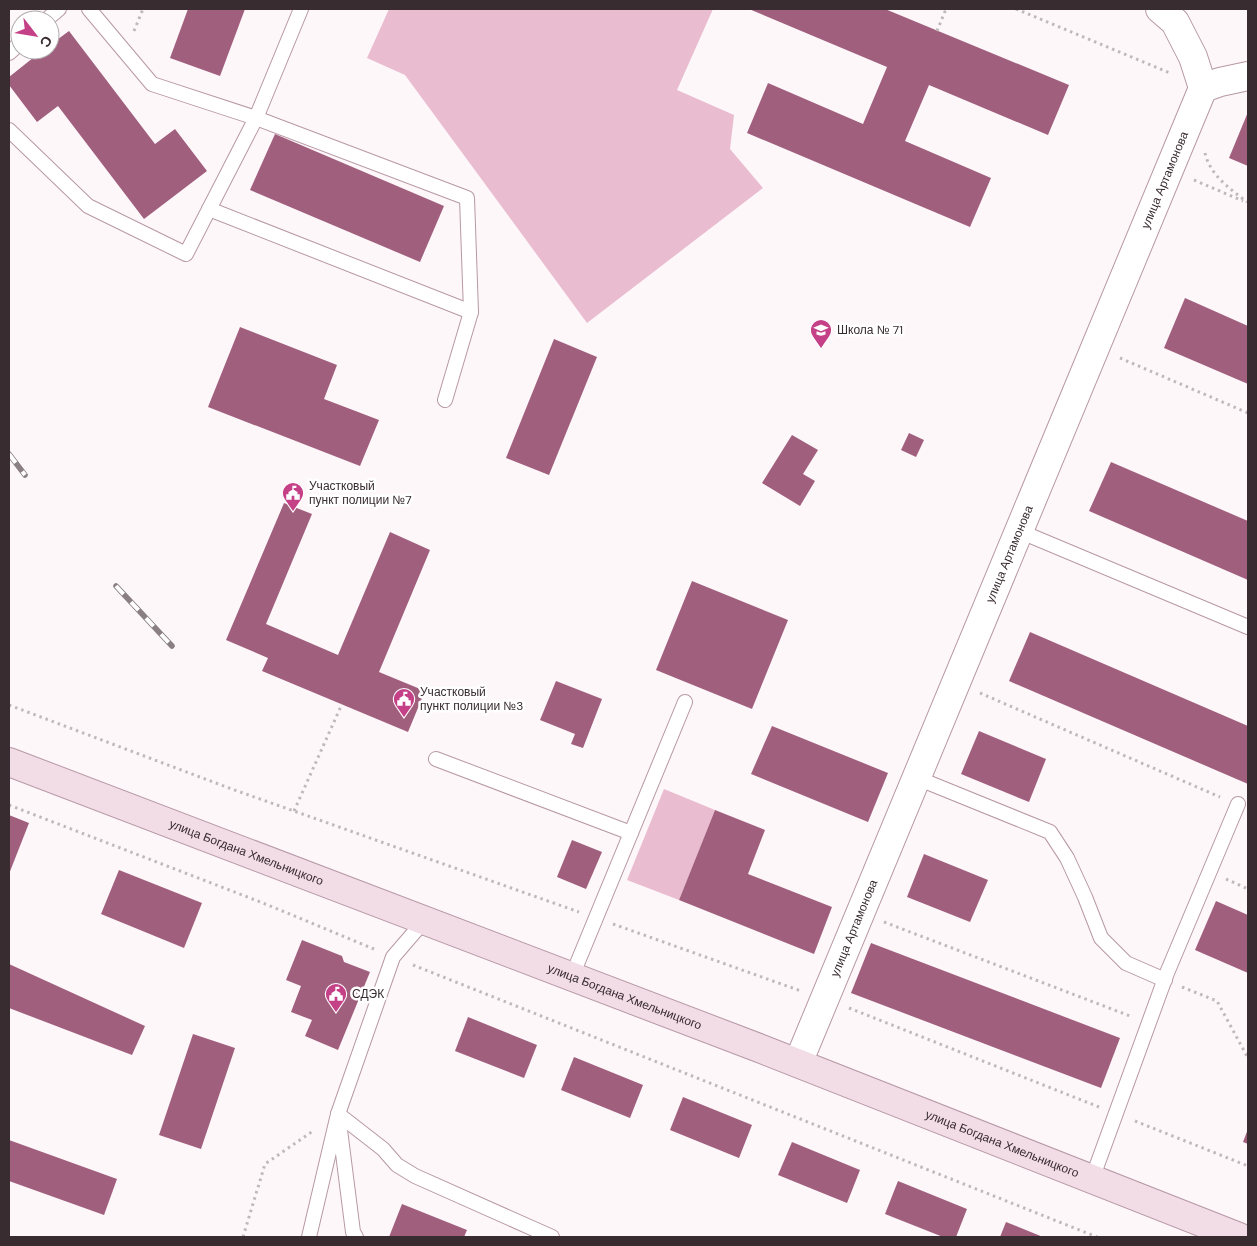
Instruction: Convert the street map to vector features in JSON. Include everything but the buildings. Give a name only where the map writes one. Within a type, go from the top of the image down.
[{"type":"main road","name":"улица Богдана Хмельницкого","points":[[9,762],[798,1063],[1239,1237]]},
{"type":"street","points":[[1160,9],[1175,22],[1193,57],[1203,88],[1248,76]]},
{"type":"street","name":"улица Артамонова","points":[[798,1063],[1203,88]]},
{"type":"lane","points":[[90,9],[152,84],[256,118],[467,198],[471,312],[444,400]]},
{"type":"lane","points":[[9,130],[88,206],[186,254],[256,118],[301,9]]},
{"type":"lane","points":[[209,209],[471,312]]},
{"type":"lane","points":[[1019,531],[1248,627]]},
{"type":"lane","points":[[572,976],[685,702]]},
{"type":"lane","points":[[436,759],[631,833]]},
{"type":"lane","points":[[917,778],[1050,832],[1067,858],[1101,938],[1126,964],[1165,980]]},
{"type":"lane","points":[[1092,1179],[1165,980],[1238,804]]},
{"type":"lane","points":[[309,1237],[338,1114],[393,957],[424,921]]},
{"type":"lane","points":[[338,1114],[353,1232],[356,1237]]},
{"type":"lane","points":[[338,1114],[383,1150],[397,1165],[415,1176],[552,1237]]},
{"type":"path","points":[[937,31],[946,9]]},
{"type":"path","points":[[1016,9],[1203,88]]},
{"type":"path","points":[[1204,148],[1208,164],[1213,171],[1224,184],[1247,203]]},
{"type":"path","points":[[1168,169],[1247,203]]},
{"type":"path","points":[[1095,347],[1248,413]]},
{"type":"path","points":[[956,683],[1238,804]]},
{"type":"path","points":[[294,811],[342,704]]},
{"type":"path","points":[[9,705],[294,811],[826,999],[1248,1166]]},
{"type":"path","points":[[9,805],[263,903],[393,957],[1097,1237]]},
{"type":"path","points":[[860,913],[1149,1023]]},
{"type":"path","points":[[1165,980],[1217,1001],[1248,1058]]},
{"type":"path","points":[[242,1237],[265,1164],[338,1114]]},
{"type":"shaded area","points":[[389,9],[713,9],[677,90],[734,115],[730,149],[763,188],[587,323],[405,75],[367,58]]},
{"type":"shaded area","points":[[664,789],[715,810],[679,900],[627,880]]},
{"type":"railway","points":[[9,454],[25,475]]},
{"type":"railway","points":[[116,586],[172,646]]},
{"type":"place","name":"Школа № 71","points":[[821,349]]},
{"type":"place","name":"Участковый пункт полиции №7","points":[[293,512]]},
{"type":"place","name":"Участковый пункт полиции №3","points":[[404,718]]},
{"type":"place","name":"СДЭК","points":[[336,1013]]}]
